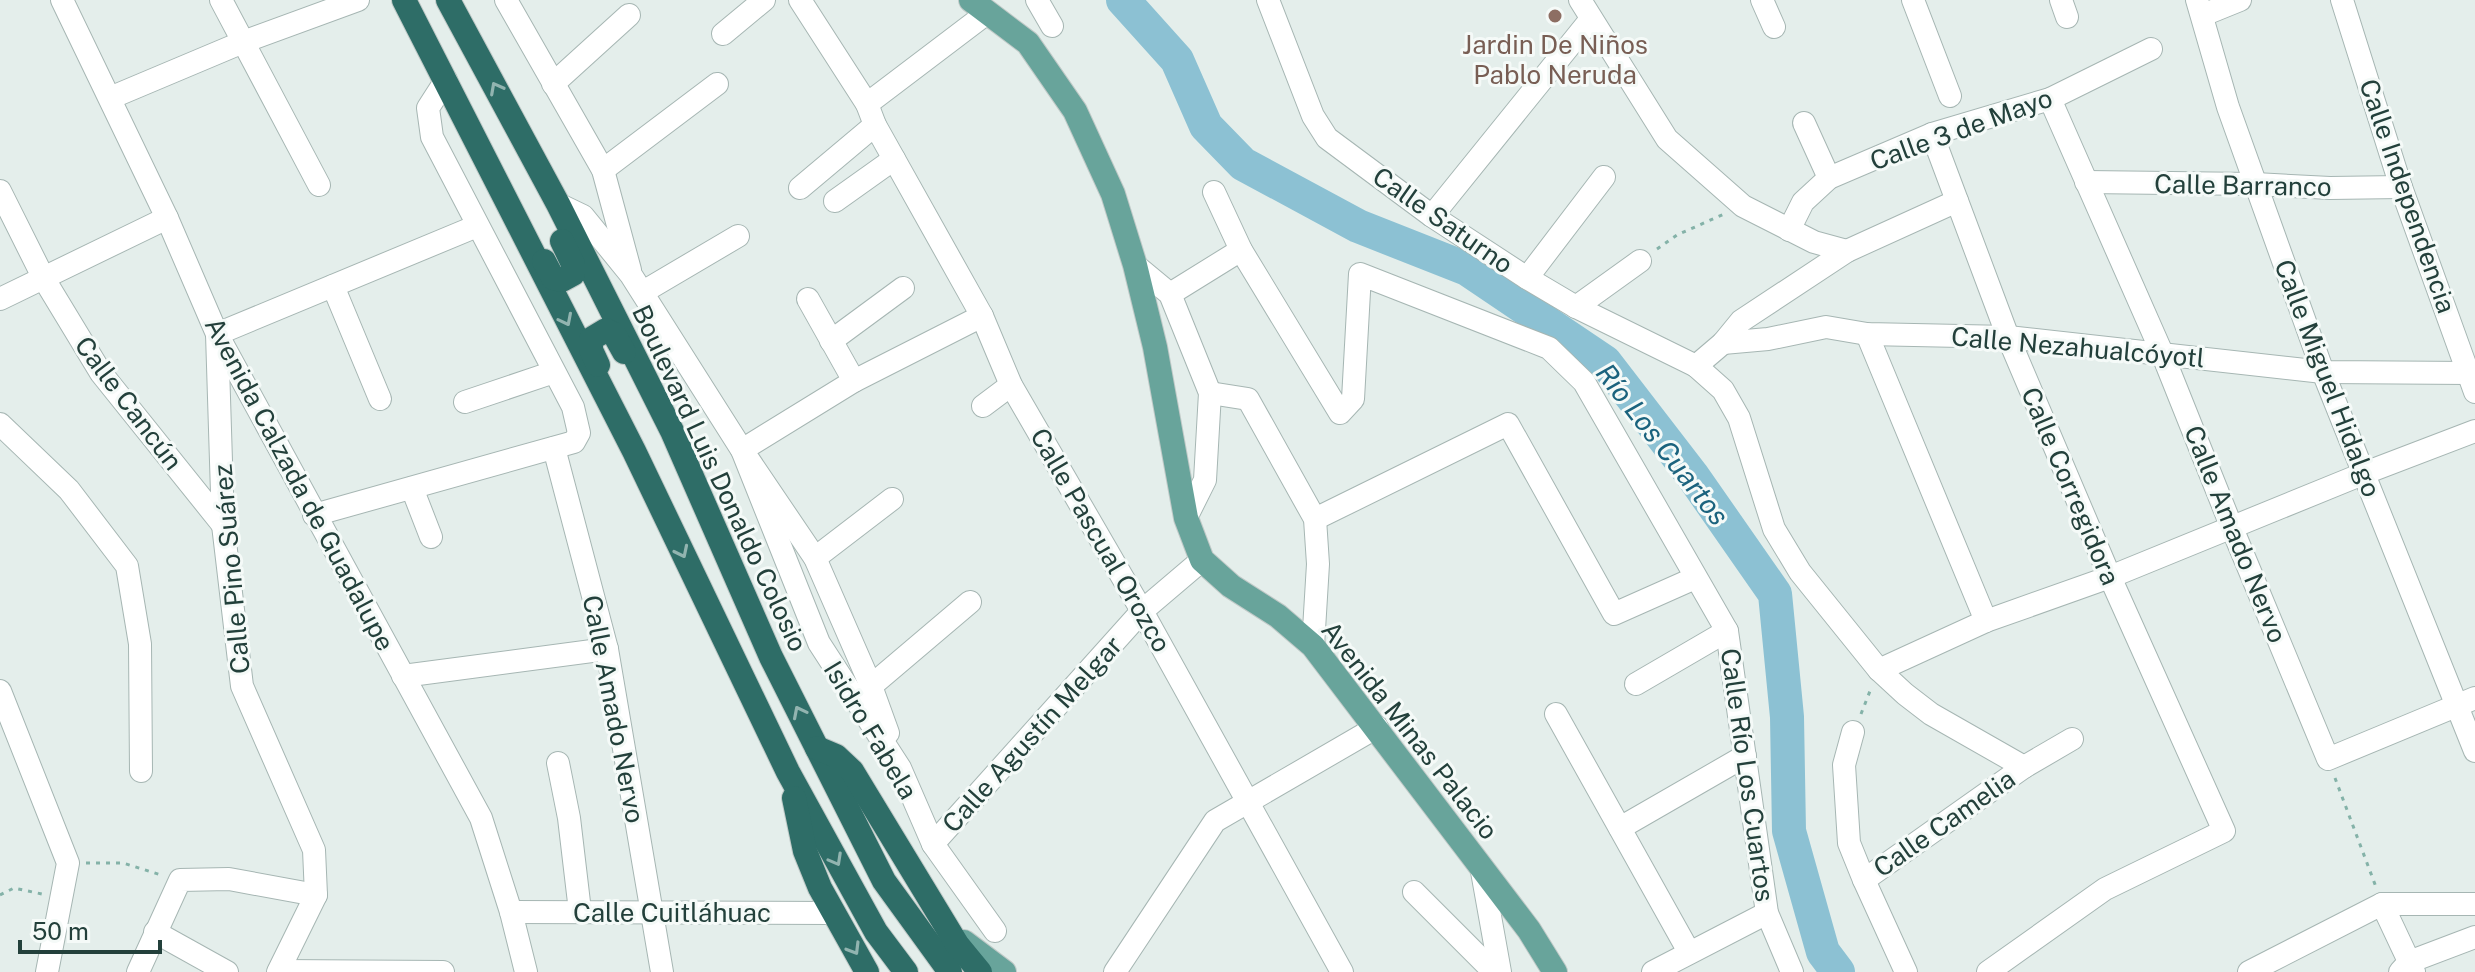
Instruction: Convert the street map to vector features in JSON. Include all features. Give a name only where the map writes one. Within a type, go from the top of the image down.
[{"type":"highway","points":[[404,0],[634,451],[788,772],[876,932],[906,972]]},
{"type":"highway","name":"Boulevard Luis Donaldo Colosio","points":[[448,0],[558,204],[672,431],[771,657],[884,881],[950,972]]},
{"type":"highway","points":[[479,151],[493,159],[553,278],[562,280],[573,274],[573,264],[518,147],[518,130]]},
{"type":"highway","points":[[634,451],[633,434],[591,350],[591,339],[606,330],[614,334],[662,426],[672,431]]},
{"type":"highway","points":[[817,748],[836,756],[852,771],[957,944],[980,972]]},
{"type":"highway","points":[[788,772],[805,851],[832,913],[867,972]]},
{"type":"main road","name":"Avenida Minas Palacio","points":[[979,7],[1028,43],[1075,111],[1113,194],[1135,265],[1155,347],[1186,518],[1202,560],[1231,586],[1278,616],[1313,646],[1529,930],[1555,972]]},
{"type":"main road","points":[[951,931],[1004,972]]},
{"type":"street","name":"Avenida Calzada de Guadalupe","points":[[62,0],[167,218],[217,334],[481,818],[511,912],[526,972]]},
{"type":"street","points":[[221,0],[319,185]]},
{"type":"street","points":[[110,98],[243,42],[358,0]]},
{"type":"street","points":[[506,0],[603,170],[637,283],[738,236]]},
{"type":"street","points":[[723,34],[764,0]]},
{"type":"street","name":"Calle Pascual Orozco","points":[[800,0],[871,114],[982,316],[1011,385],[1142,611],[1342,972]]},
{"type":"street","points":[[1037,0],[1052,26]]},
{"type":"street","name":"Calle Saturno","points":[[1268,0],[1313,116],[1327,138],[1432,216],[1527,278],[1576,307],[1696,366],[1723,390],[1739,418],[1774,529],[1800,572],[1879,670],[1931,714],[2024,767]]},
{"type":"street","points":[[1762,0],[1774,27]]},
{"type":"street","points":[[1913,0],[1950,96]]},
{"type":"street","points":[[2200,8],[2240,0]]},
{"type":"street","name":"Calle Independencia","points":[[2342,0],[2401,187],[2472,383]]},
{"type":"street","points":[[800,188],[979,7]]},
{"type":"street","name":"Calle Miguel Hidalgo","points":[[2200,8],[2228,107],[2323,372],[2466,702],[2475,751]]},
{"type":"street","points":[[1432,216],[1586,10],[1667,139],[1743,206],[1814,242],[1847,251]]},
{"type":"street","points":[[553,84],[629,15]]},
{"type":"street","name":"Calle 3 de Mayo","points":[[1789,230],[1803,202],[1829,178],[1932,134],[2050,99],[2151,49]]},
{"type":"street","points":[[314,515],[574,442],[579,433],[573,407],[432,137],[428,108],[446,80]]},
{"type":"street","points":[[603,170],[717,84]]},
{"type":"street","name":"Calle Amado Nervo","points":[[2050,99],[2162,353],[2328,759]]},
{"type":"street","points":[[1804,123],[1829,178]]},
{"type":"street","name":"Calle Corregidora","points":[[1932,134],[2008,337],[2110,577],[2224,831],[2105,889],[1988,972]]},
{"type":"street","points":[[835,201],[894,159]]},
{"type":"street","points":[[1527,278],[1604,177]]},
{"type":"street","name":"Calle Barranco","points":[[2086,182],[2401,187]]},
{"type":"street","name":"Calle Cancún","points":[[0,191],[44,279],[101,373],[223,525]]},
{"type":"street","points":[[1170,294],[1241,250],[1214,192]]},
{"type":"street","points":[[1696,366],[1723,343],[1741,321],[1847,251],[1957,201]]},
{"type":"street","name":"Isidro Fabela","points":[[558,204],[583,216],[637,283],[742,450],[819,643],[900,768],[933,844],[995,931]]},
{"type":"street","points":[[0,299],[167,218]]},
{"type":"street","points":[[217,334],[477,226]]},
{"type":"street","name":"Calle Río Los Cuartos","points":[[1241,250],[1340,413],[1353,399],[1360,274],[1549,348],[1584,382],[1727,631],[1767,913],[1792,972]]},
{"type":"street","points":[[1576,307],[1640,261]]},
{"type":"street","points":[[1135,265],[1170,294],[1210,393],[1205,480],[1186,518]]},
{"type":"street","points":[[333,286],[380,399]]},
{"type":"street","points":[[831,341],[903,288]]},
{"type":"street","points":[[808,299],[854,381]]},
{"type":"street","points":[[900,768],[871,686],[815,558],[742,450],[854,381],[982,316]]},
{"type":"street","name":"Calle Nezahualcóyotl","points":[[1723,343],[1768,339],[1826,327],[1867,334],[2008,337],[2323,372],[2472,383]]},
{"type":"street","name":"Calle Pino Suárez","points":[[217,334],[223,525],[242,686],[314,850],[316,895],[278,972]]},
{"type":"street","points":[[1867,334],[1986,621]]},
{"type":"street","points":[[465,402],[554,372]]},
{"type":"street","points":[[983,406],[1011,385]]},
{"type":"street","points":[[1210,393],[1248,399],[1315,519],[1318,564],[1313,646]]},
{"type":"street","points":[[0,424],[69,490],[127,566],[140,644],[141,771]]},
{"type":"street","points":[[1315,519],[1508,424],[1614,614],[1695,578]]},
{"type":"street","points":[[1879,670],[1986,621],[2110,577],[2475,431]]},
{"type":"street","name":"Calle Amado Nervo","points":[[554,448],[607,649],[662,972]]},
{"type":"street","points":[[412,488],[431,537]]},
{"type":"street","points":[[815,558],[892,499]]},
{"type":"street","name":"Calle Agustín Melgar","points":[[933,844],[1142,611],[1202,560]]},
{"type":"street","points":[[871,686],[970,602]]},
{"type":"street","points":[[1636,684],[1727,631]]},
{"type":"street","points":[[403,676],[607,649]]},
{"type":"street","points":[[0,691],[68,863],[47,972]]},
{"type":"street","points":[[2328,759],[2466,702]]},
{"type":"street","points":[[1556,714],[1689,952]]},
{"type":"street","points":[[1115,972],[1215,821],[1377,727]]},
{"type":"street","points":[[1853,732],[1844,765],[1849,843],[1906,972]]},
{"type":"street","name":"Calle Camelia","points":[[1864,880],[2024,767],[2072,739]]},
{"type":"street","points":[[1620,828],[1745,756]]},
{"type":"street","points":[[558,763],[569,818],[580,911]]},
{"type":"street","points":[[1481,866],[1497,972]]},
{"type":"street","points":[[138,972],[180,880],[229,879],[316,895]]},
{"type":"street","points":[[1414,892],[1497,972]]},
{"type":"street","points":[[2249,972],[2382,904],[2475,904]]},
{"type":"street","points":[[2382,904],[2408,969],[2475,937]]},
{"type":"street","name":"Calle Cuitláhuac","points":[[511,912],[832,913]]},
{"type":"street","points":[[1653,972],[1767,913]]},
{"type":"street","points":[[155,932],[227,972]]},
{"type":"street","points":[[278,972],[443,972]]},
{"type":"path","points":[[1640,261],[1677,235],[1743,206]]},
{"type":"path","points":[[1853,732],[1879,670]]},
{"type":"path","points":[[2328,759],[2382,904]]},
{"type":"path","points":[[68,863],[123,863],[180,880]]},
{"type":"path","points":[[0,895],[14,888],[61,898]]},
{"type":"waterway","name":"Río Los Cuartos","points":[[1123,0],[1177,60],[1206,126],[1243,164],[1358,226],[1467,269],[1605,362],[1692,475],[1775,594],[1787,717],[1789,831],[1823,952],[1838,972]]},
{"type":"place","name":"Jardin De Niños Pablo Neruda","points":[[1555,16]]}]
